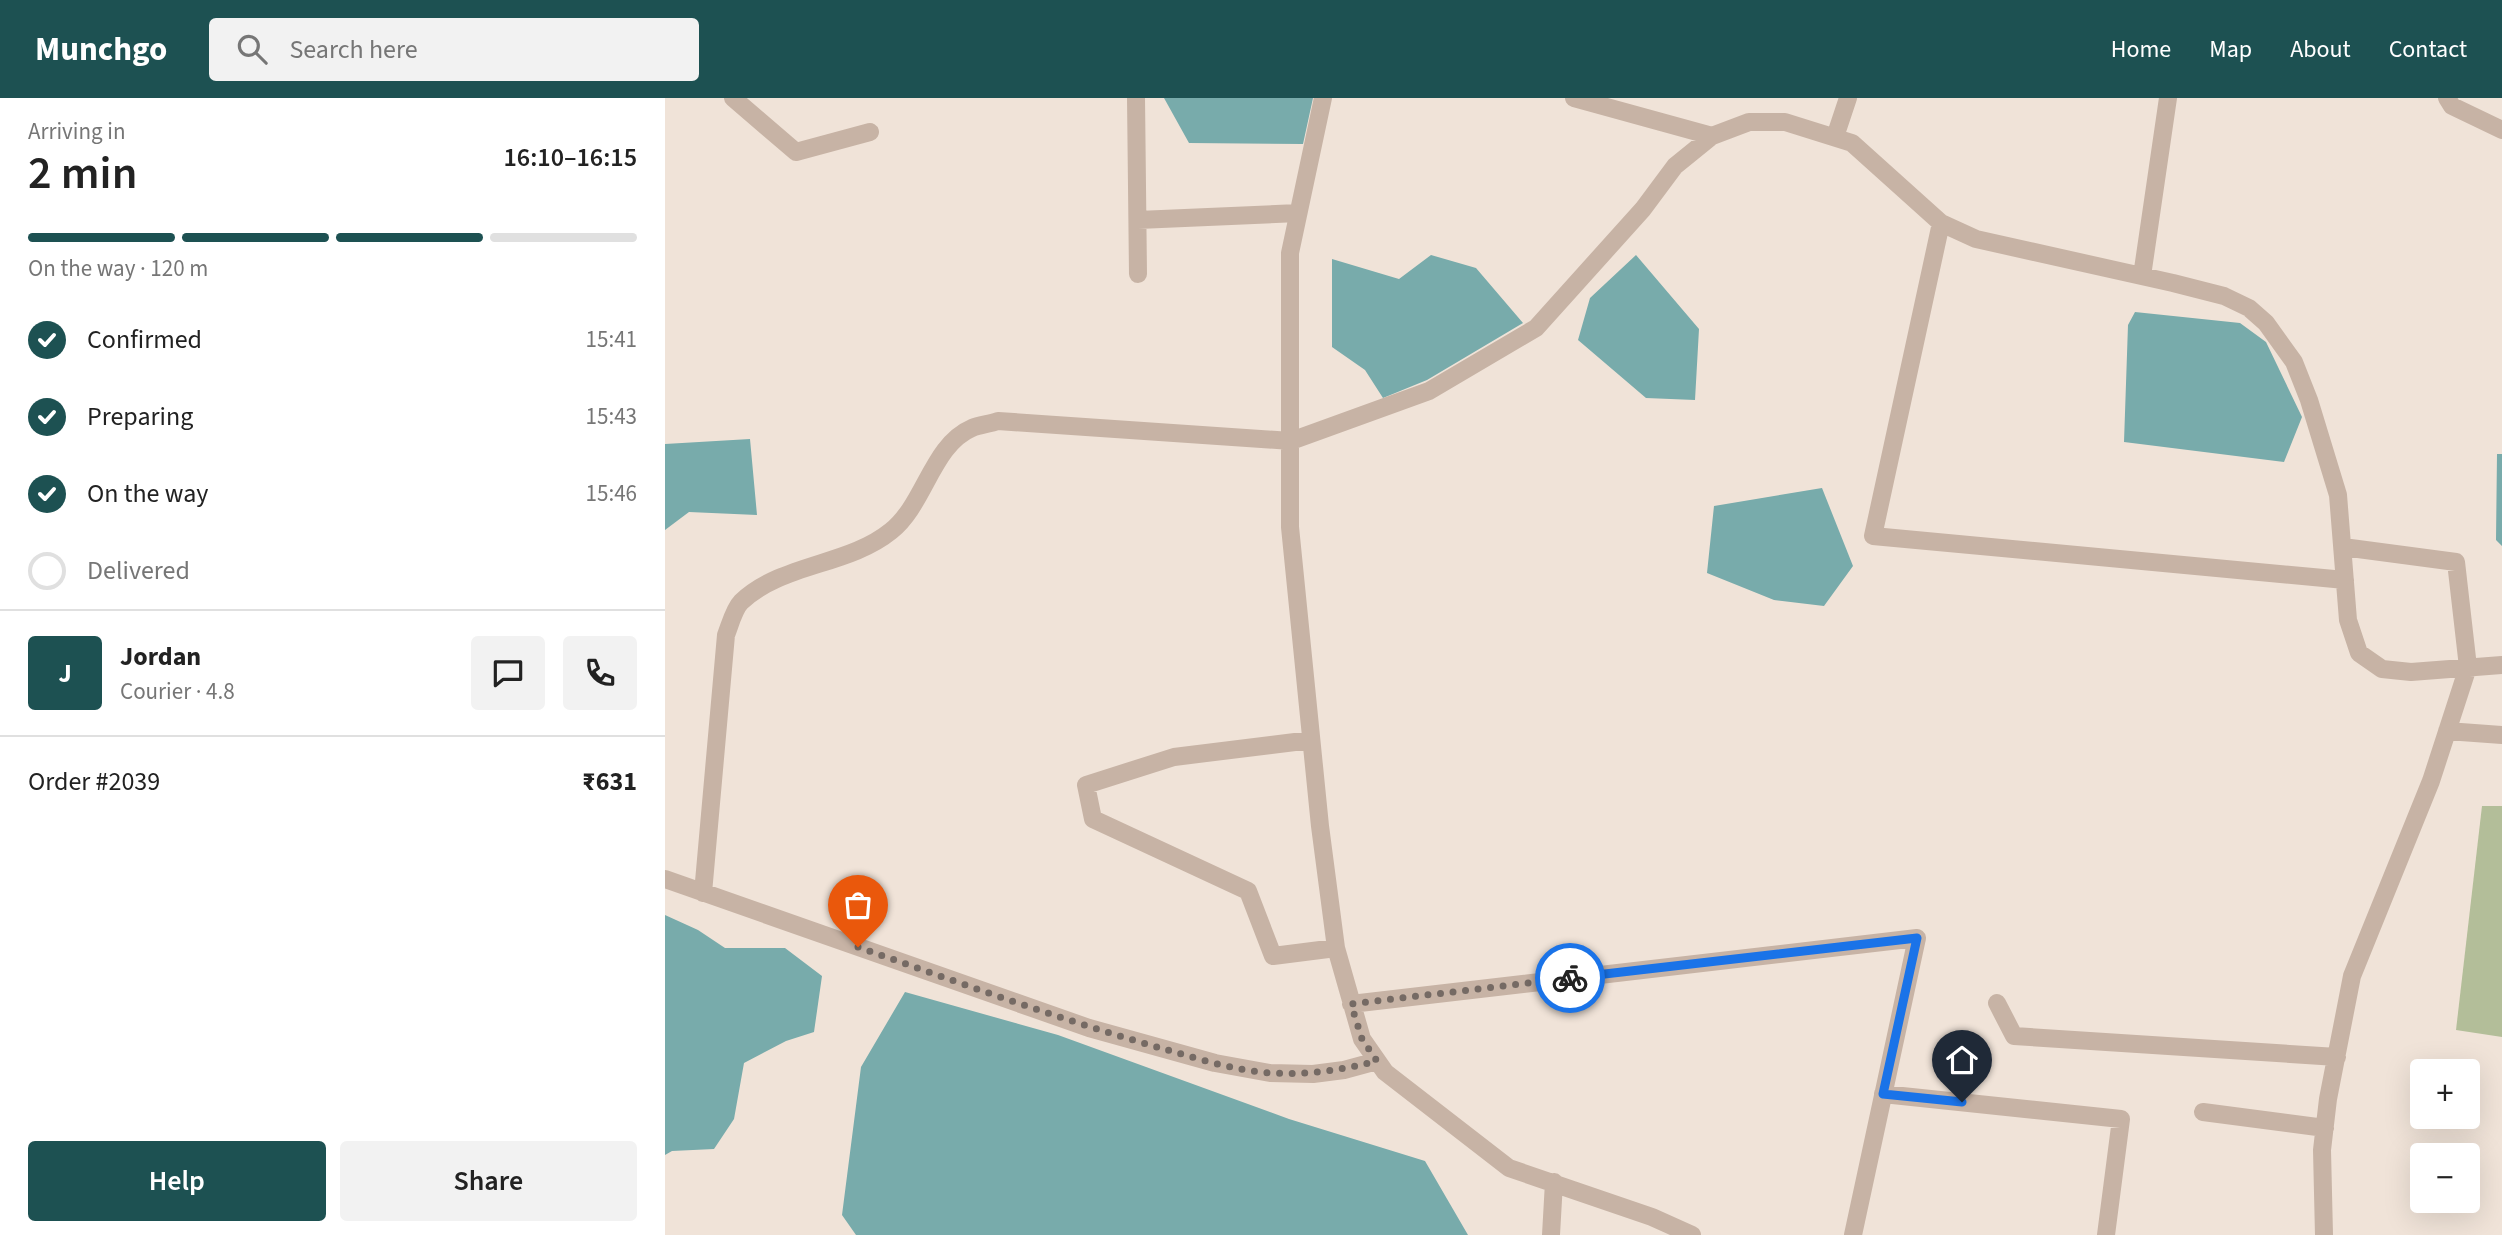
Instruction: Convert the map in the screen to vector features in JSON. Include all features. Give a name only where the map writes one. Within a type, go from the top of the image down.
[{"type":"street","points":[[733,98],[796,152],[870,132]]},
{"type":"street","points":[[1136,98],[1138,274]]},
{"type":"street","points":[[1323,98],[1290,253],[1290,527],[1311,740],[1336,948],[1362,1039],[1385,1072],[1509,1168],[1651,1217],[1692,1235]]},
{"type":"street","points":[[1574,98],[1712,136]]},
{"type":"street","points":[[1835,138],[1848,98]]},
{"type":"street","points":[[2142,276],[2168,98]]},
{"type":"street","points":[[2447,98],[2452,106],[2502,131]]},
{"type":"street","points":[[703,893],[726,635],[739,603],[764,585],[864,546],[890,532],[910,513],[947,446],[970,429],[998,421],[1291,441],[1429,391],[1536,328],[1643,209],[1675,166],[1712,136],[1749,122],[1785,122],[1852,143],[1941,223],[1976,239],[2224,296],[2249,308],[2266,323],[2294,362],[2309,400],[2338,495],[2348,620],[2359,653],[2382,669],[2411,672],[2502,665]]},
{"type":"street","points":[[1138,220],[1298,213]]},
{"type":"street","points":[[1941,223],[1873,536],[2345,580]]},
{"type":"street","points":[[2324,1235],[2322,1150],[2352,976],[2431,781],[2468,667],[2456,562],[2343,547]]},
{"type":"street","points":[[2447,731],[2502,735]]},
{"type":"street","points":[[1311,740],[1174,757],[1086,785],[1093,819],[1248,891],[1273,956],[1336,948]]},
{"type":"street","points":[[665,879],[1089,1028],[1215,1063],[1269,1073],[1313,1074],[1345,1070],[1377,1061]]},
{"type":"street","points":[[1351,1004],[1917,938],[1853,1235]]},
{"type":"street","points":[[1997,1003],[2014,1035],[2337,1056]]},
{"type":"street","points":[[1883,1094],[2121,1119],[2106,1235]]},
{"type":"street","points":[[2203,1112],[2325,1128]]},
{"type":"street","points":[[1551,1235],[1554,1182]]},
{"type":"green space","points":[[2482,806],[2502,806],[2502,1037],[2456,1030]]},
{"type":"water","points":[[1164,98],[1313,98],[1303,144],[1189,143]]},
{"type":"water","points":[[1431,255],[1476,268],[1523,323],[1427,380],[1383,398],[1365,370],[1332,347],[1332,259],[1399,279]]},
{"type":"water","points":[[1636,255],[1699,329],[1695,400],[1646,398],[1578,340],[1590,298]]},
{"type":"water","points":[[2135,312],[2240,323],[2266,342],[2302,417],[2284,462],[2124,442],[2128,325]]},
{"type":"water","points":[[750,439],[757,515],[689,512],[665,530],[665,444]]},
{"type":"water","points":[[2497,454],[2502,454],[2502,546],[2496,540]]},
{"type":"water","points":[[1822,488],[1853,566],[1824,606],[1774,600],[1707,573],[1714,506]]},
{"type":"water","points":[[665,915],[698,930],[725,948],[785,948],[822,976],[814,1032],[786,1041],[744,1063],[734,1119],[714,1149],[672,1151],[665,1155]]},
{"type":"water","points":[[905,992],[1058,1035],[1289,1119],[1425,1161],[1468,1235],[856,1235],[842,1215],[861,1067]]},
{"type":"way so far","points":[[858,947],[1089,1028],[1215,1063],[1269,1073],[1313,1074],[1345,1070],[1377,1061],[1362,1039],[1351,1004],[1570,978]]},
{"type":"route","points":[[1570,978],[1917,938],[1883,1094],[1962,1102]]}]
